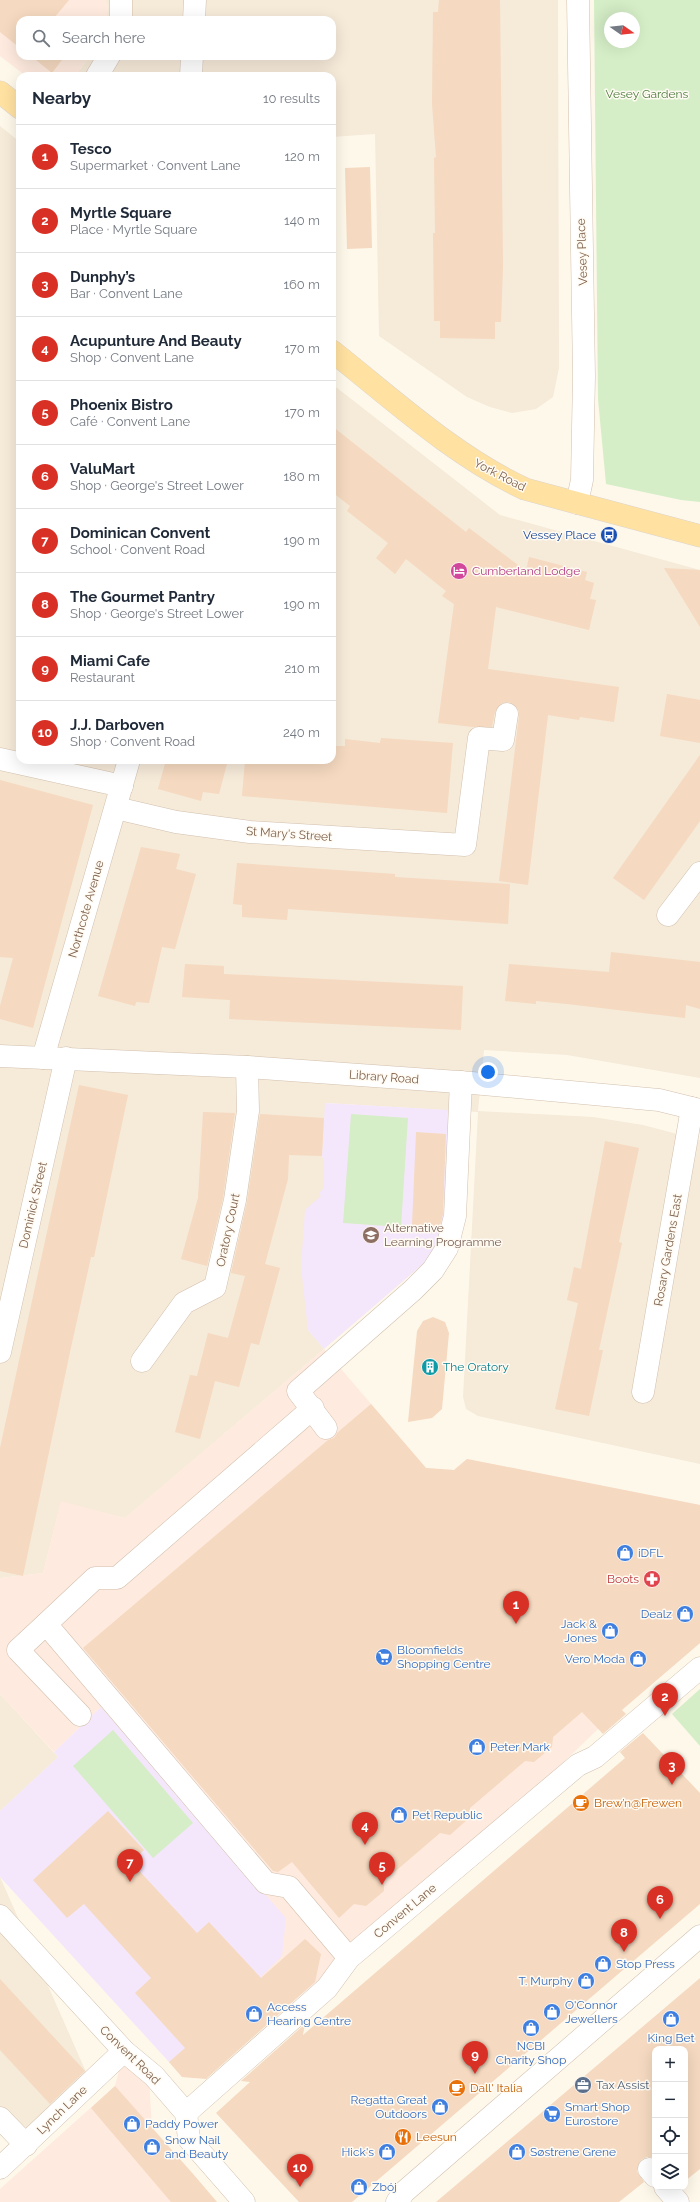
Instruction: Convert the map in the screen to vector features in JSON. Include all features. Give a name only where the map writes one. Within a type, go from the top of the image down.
[{"type":"main road","points":[[0,92],[16,105]]},
{"type":"main road","name":"York Road","points":[[336,354],[467,457],[500,477],[525,489],[700,536]]},
{"type":"street","points":[[121,0],[122,16]]},
{"type":"street","points":[[194,16],[195,0]]},
{"type":"street","name":"Vesey Place","points":[[577,503],[582,480],[584,376],[578,0]]},
{"type":"street","points":[[99,72],[107,60]]},
{"type":"street","points":[[191,72],[192,60]]},
{"type":"street","name":"St Mary's Street","points":[[116,808],[176,822],[250,832],[465,845],[479,738],[503,740],[506,714]]},
{"type":"street","points":[[0,759],[16,763]]},
{"type":"street","points":[[23,764],[122,786]]},
{"type":"street","name":"Northcote Avenue","points":[[43,1058],[128,764]]},
{"type":"street","points":[[668,915],[700,873]]},
{"type":"street","name":"Library Road","points":[[0,1056],[247,1067],[461,1082],[659,1100],[696,1109]]},
{"type":"street","name":"Dominick Street","points":[[0,1352],[66,1058]]},
{"type":"street","name":"Oratory Court","points":[[142,1360],[184,1303],[215,1287],[235,1200],[248,1111],[247,1067]]},
{"type":"street","points":[[326,1428],[313,1408],[298,1390],[433,1270],[447,1248],[455,1216],[461,1082]]},
{"type":"street","name":"Rosary Gardens East","points":[[644,1392],[696,1109]]},
{"type":"street","points":[[80,1715],[18,1650],[95,1578],[117,1578],[313,1408]]},
{"type":"street","points":[[46,1624],[266,1883],[289,1887],[349,1958]]},
{"type":"street","name":"Convent Lane","points":[[186,2113],[327,1988],[349,1958],[578,1765],[595,1757],[700,1668]]},
{"type":"street","name":"Convent Road","points":[[0,1916],[124,2051],[154,2076],[186,2113]]},
{"type":"street","points":[[397,2202],[404,2192],[700,1936]]},
{"type":"street","name":"Lynch Lane","points":[[0,2168],[124,2051]]},
{"type":"street","points":[[186,2113],[190,2139],[244,2202]]},
{"type":"street","points":[[0,2118],[26,2145]]},
{"type":"street","points":[[668,2190],[678,2202]]},
{"type":"shaded area","points":[[0,0],[105,0],[108,6],[107,16],[16,16],[16,60],[87,60],[78,72],[21,72],[0,56]]},
{"type":"shaded area","points":[[105,0],[558,0],[559,368],[553,397],[536,409],[512,413],[490,407],[467,397],[379,336],[375,134],[336,137],[336,72],[78,72],[87,60],[336,60],[336,16],[107,16],[108,6]]},
{"type":"shaded area","points":[[0,126],[16,139],[16,764],[336,764],[336,387],[500,515],[700,570],[700,1078],[567,1055],[484,1050],[478,1111],[593,1117],[643,1125],[700,1140],[700,1464],[478,1416],[466,1409],[463,1397],[478,1112],[326,1103],[322,1156],[324,1161],[324,1188],[321,1196],[308,1330],[324,1349],[125,1518],[61,1502],[43,1573],[0,1578]]},
{"type":"shaded area","name":"Alternative Learning Programme","points":[[325,1103],[449,1110],[443,1226],[437,1244],[423,1264],[324,1349],[308,1330],[301,1267],[305,1210],[321,1196],[319,1193],[324,1188],[324,1161],[322,1156]]},
{"type":"shaded area","name":"Bloomfields Shopping Centre","points":[[324,1349],[426,1468],[454,1470],[467,1459],[700,1505],[700,1643],[598,1729],[360,1958],[334,1968],[198,2078],[182,2077],[169,2062],[100,1708],[54,1752],[0,1694],[0,1578],[43,1573],[61,1501],[125,1518]]},
{"type":"shaded area","points":[[0,1694],[58,1757],[0,1811]]},
{"type":"shaded area","points":[[101,1707],[286,1918],[282,1956],[180,2057],[169,2062],[0,1877],[0,1811],[58,1757],[54,1752]]},
{"type":"shaded area","points":[[0,1877],[86,2072],[21,2133],[0,2110]]},
{"type":"shaded area","points":[[124,2051],[149,2080],[152,2128],[215,2202],[0,2202],[0,2189],[115,2086]]},
{"type":"green space","name":"Vesey Gardens","points":[[594,0],[700,0],[700,502],[681,500],[606,484],[598,399]]},
{"type":"green space","points":[[351,1114],[408,1118],[401,1227],[343,1223]]},
{"type":"green space","points":[[700,1689],[700,1746],[672,1714]]},
{"type":"green space","points":[[113,1730],[193,1823],[153,1858],[73,1766]]},
{"type":"building","points":[[0,0],[69,0],[56,16],[16,16],[16,45],[0,32]]},
{"type":"building","points":[[439,0],[500,0],[503,267],[501,322],[495,322],[495,339],[440,338],[440,321],[434,321],[433,233],[435,233],[434,158],[436,157],[432,104],[433,12],[438,12]]},
{"type":"building","points":[[36,60],[62,60],[53,72]]},
{"type":"building","points":[[370,167],[372,248],[347,249],[345,168]]},
{"type":"building","points":[[336,429],[466,532],[469,528],[526,571],[529,557],[587,572],[585,580],[594,583],[590,599],[596,600],[589,630],[496,607],[488,669],[619,687],[614,722],[580,717],[579,720],[548,715],[528,885],[499,881],[519,716],[518,709],[509,702],[502,703],[495,712],[492,727],[473,727],[438,723],[454,604],[442,596],[446,591],[406,559],[395,574],[376,558],[388,543],[347,511],[350,506],[336,495]]},
{"type":"building","points":[[664,568],[700,570],[700,627]]},
{"type":"building","points":[[667,694],[700,700],[700,743],[660,736]]},
{"type":"building","points":[[381,738],[453,743],[447,813],[242,796],[245,764],[336,764],[336,746],[345,746],[345,739],[380,743]]},
{"type":"building","points":[[700,755],[700,821],[644,900],[613,878]]},
{"type":"building","points":[[165,764],[227,764],[219,794],[203,792],[201,801],[158,789]]},
{"type":"building","points":[[0,780],[93,805],[33,1028],[0,1019],[0,1006],[13,958],[0,957]]},
{"type":"building","points":[[141,847],[180,854],[176,869],[196,874],[175,949],[162,947],[149,1003],[136,1002],[135,1006],[98,996]]},
{"type":"building","points":[[237,863],[395,874],[395,877],[510,884],[508,924],[288,909],[287,920],[242,917],[242,905],[233,904]]},
{"type":"building","points":[[611,952],[700,962],[700,1009],[686,1005],[685,1018],[536,1001],[536,1004],[505,1001],[509,964],[609,972]]},
{"type":"building","points":[[185,964],[224,966],[224,974],[463,986],[461,1030],[229,1019],[230,1000],[182,997]]},
{"type":"building","points":[[79,1085],[128,1095],[94,1257],[91,1257],[70,1352],[23,1576],[0,1571],[0,1448]]},
{"type":"building","points":[[203,1112],[235,1113],[223,1198],[207,1266],[181,1259],[198,1198]]},
{"type":"building","points":[[260,1114],[324,1118],[322,1156],[289,1155],[288,1179],[265,1264],[280,1268],[259,1345],[251,1343],[239,1387],[215,1381],[200,1439],[175,1432],[190,1375],[197,1376],[208,1333],[228,1338],[245,1276],[231,1273],[247,1202]]},
{"type":"building","points":[[416,1132],[446,1134],[443,1214],[440,1226],[412,1225]]},
{"type":"building","points":[[605,1141],[639,1148],[619,1242],[622,1243],[599,1350],[603,1350],[589,1416],[555,1409],[578,1303],[567,1300],[574,1267],[581,1269]]},
{"type":"building","name":"The Oratory","points":[[433,1317],[445,1322],[449,1333],[442,1409],[432,1418],[408,1422],[417,1331],[423,1321]]},
{"type":"building","name":"Bloomfields Shopping Centre","points":[[371,1404],[426,1468],[454,1470],[467,1459],[700,1505],[700,1643],[622,1710],[626,1714],[603,1734],[582,1712],[553,1737],[552,1747],[534,1762],[525,1761],[470,1808],[468,1819],[450,1835],[440,1833],[384,1881],[384,1891],[366,1906],[354,1904],[339,1918],[292,1862],[278,1872],[273,1871],[83,1648],[328,1440],[334,1438],[338,1432]]},
{"type":"building","points":[[643,1733],[700,1793],[700,1904],[352,2202],[299,2202],[216,2113],[250,2082],[241,2081],[305,2024],[303,2035],[625,1758],[620,1752]]},
{"type":"building","points":[[108,1811],[144,1850],[131,1862],[197,1933],[209,1922],[261,1978],[305,1939],[321,1954],[315,1982],[206,2079],[182,2077],[169,2062],[185,2048],[135,1993],[151,1978],[84,1904],[67,1918],[33,1880]]},
{"type":"building","points":[[700,1978],[700,2169],[688,2179],[688,2046],[652,2046],[652,2158],[647,2157],[641,2160],[637,2171],[644,2182],[619,2202],[436,2202]]},
{"type":"building","points":[[0,1979],[85,2071],[50,2104],[0,2050]]},
{"type":"building","points":[[115,2086],[217,2202],[171,2202],[91,2108]]},
{"type":"place","name":"Vessey Place","points":[[609,535]]},
{"type":"place","name":"Cumberland Lodge","points":[[459,571]]},
{"type":"place","name":"Alternative Learning Programme","points":[[371,1235]]},
{"type":"place","name":"The Oratory","points":[[430,1367]]},
{"type":"place","name":"iDFL","points":[[625,1553]]},
{"type":"place","name":"Boots","points":[[652,1579]]},
{"type":"place","name":"Dealz","points":[[685,1614]]},
{"type":"place","name":"Tesco","points":[[516,1624]]},
{"type":"place","name":"Jack & Jones","points":[[610,1631]]},
{"type":"place","name":"Bloomfields Shopping Centre","points":[[384,1657]]},
{"type":"place","name":"Vero Moda","points":[[638,1659]]},
{"type":"place","name":"Myrtle Square","points":[[665,1716]]},
{"type":"place","name":"Peter Mark","points":[[477,1747]]},
{"type":"place","name":"Dunphy’s","points":[[672,1785]]},
{"type":"place","name":"Brew’n@Frewen","points":[[581,1803]]},
{"type":"place","name":"Pet Republic","points":[[399,1815]]},
{"type":"place","name":"Acupunture And Beauty","points":[[365,1845]]},
{"type":"place","name":"Dominican Convent","points":[[130,1882]]},
{"type":"place","name":"Phoenix Bistro","points":[[382,1885]]},
{"type":"place","name":"ValuMart","points":[[660,1919]]},
{"type":"place","name":"The Gourmet Pantry","points":[[624,1952]]},
{"type":"place","name":"Stop Press","points":[[603,1964]]},
{"type":"place","name":"T. Murphy","points":[[586,1981]]},
{"type":"place","name":"O'Connor Jewellers","points":[[552,2012]]},
{"type":"place","name":"Access Hearing Centre","points":[[254,2014]]},
{"type":"place","name":"King Bet","points":[[671,2019]]},
{"type":"place","name":"NCBI Charity Shop","points":[[531,2028]]},
{"type":"place","name":"Miami Cafe","points":[[475,2074]]},
{"type":"place","name":"Tax Assist","points":[[583,2085]]},
{"type":"place","name":"Dall' Italia","points":[[457,2088]]},
{"type":"place","name":"Regatta Great Outdoors","points":[[440,2107]]},
{"type":"place","name":"Smart Shop Eurostore","points":[[552,2114]]},
{"type":"place","name":"Paddy Power","points":[[132,2124]]},
{"type":"place","name":"Leesun","points":[[403,2137]]},
{"type":"place","name":"Snow Nail and Beauty","points":[[152,2147]]},
{"type":"place","name":"Hick's","points":[[387,2152]]},
{"type":"place","name":"Søstrene Grene","points":[[517,2152]]},
{"type":"place","name":"J.J. Darboven","points":[[300,2187]]},
{"type":"place","name":"Zbój","points":[[359,2187]]}]
